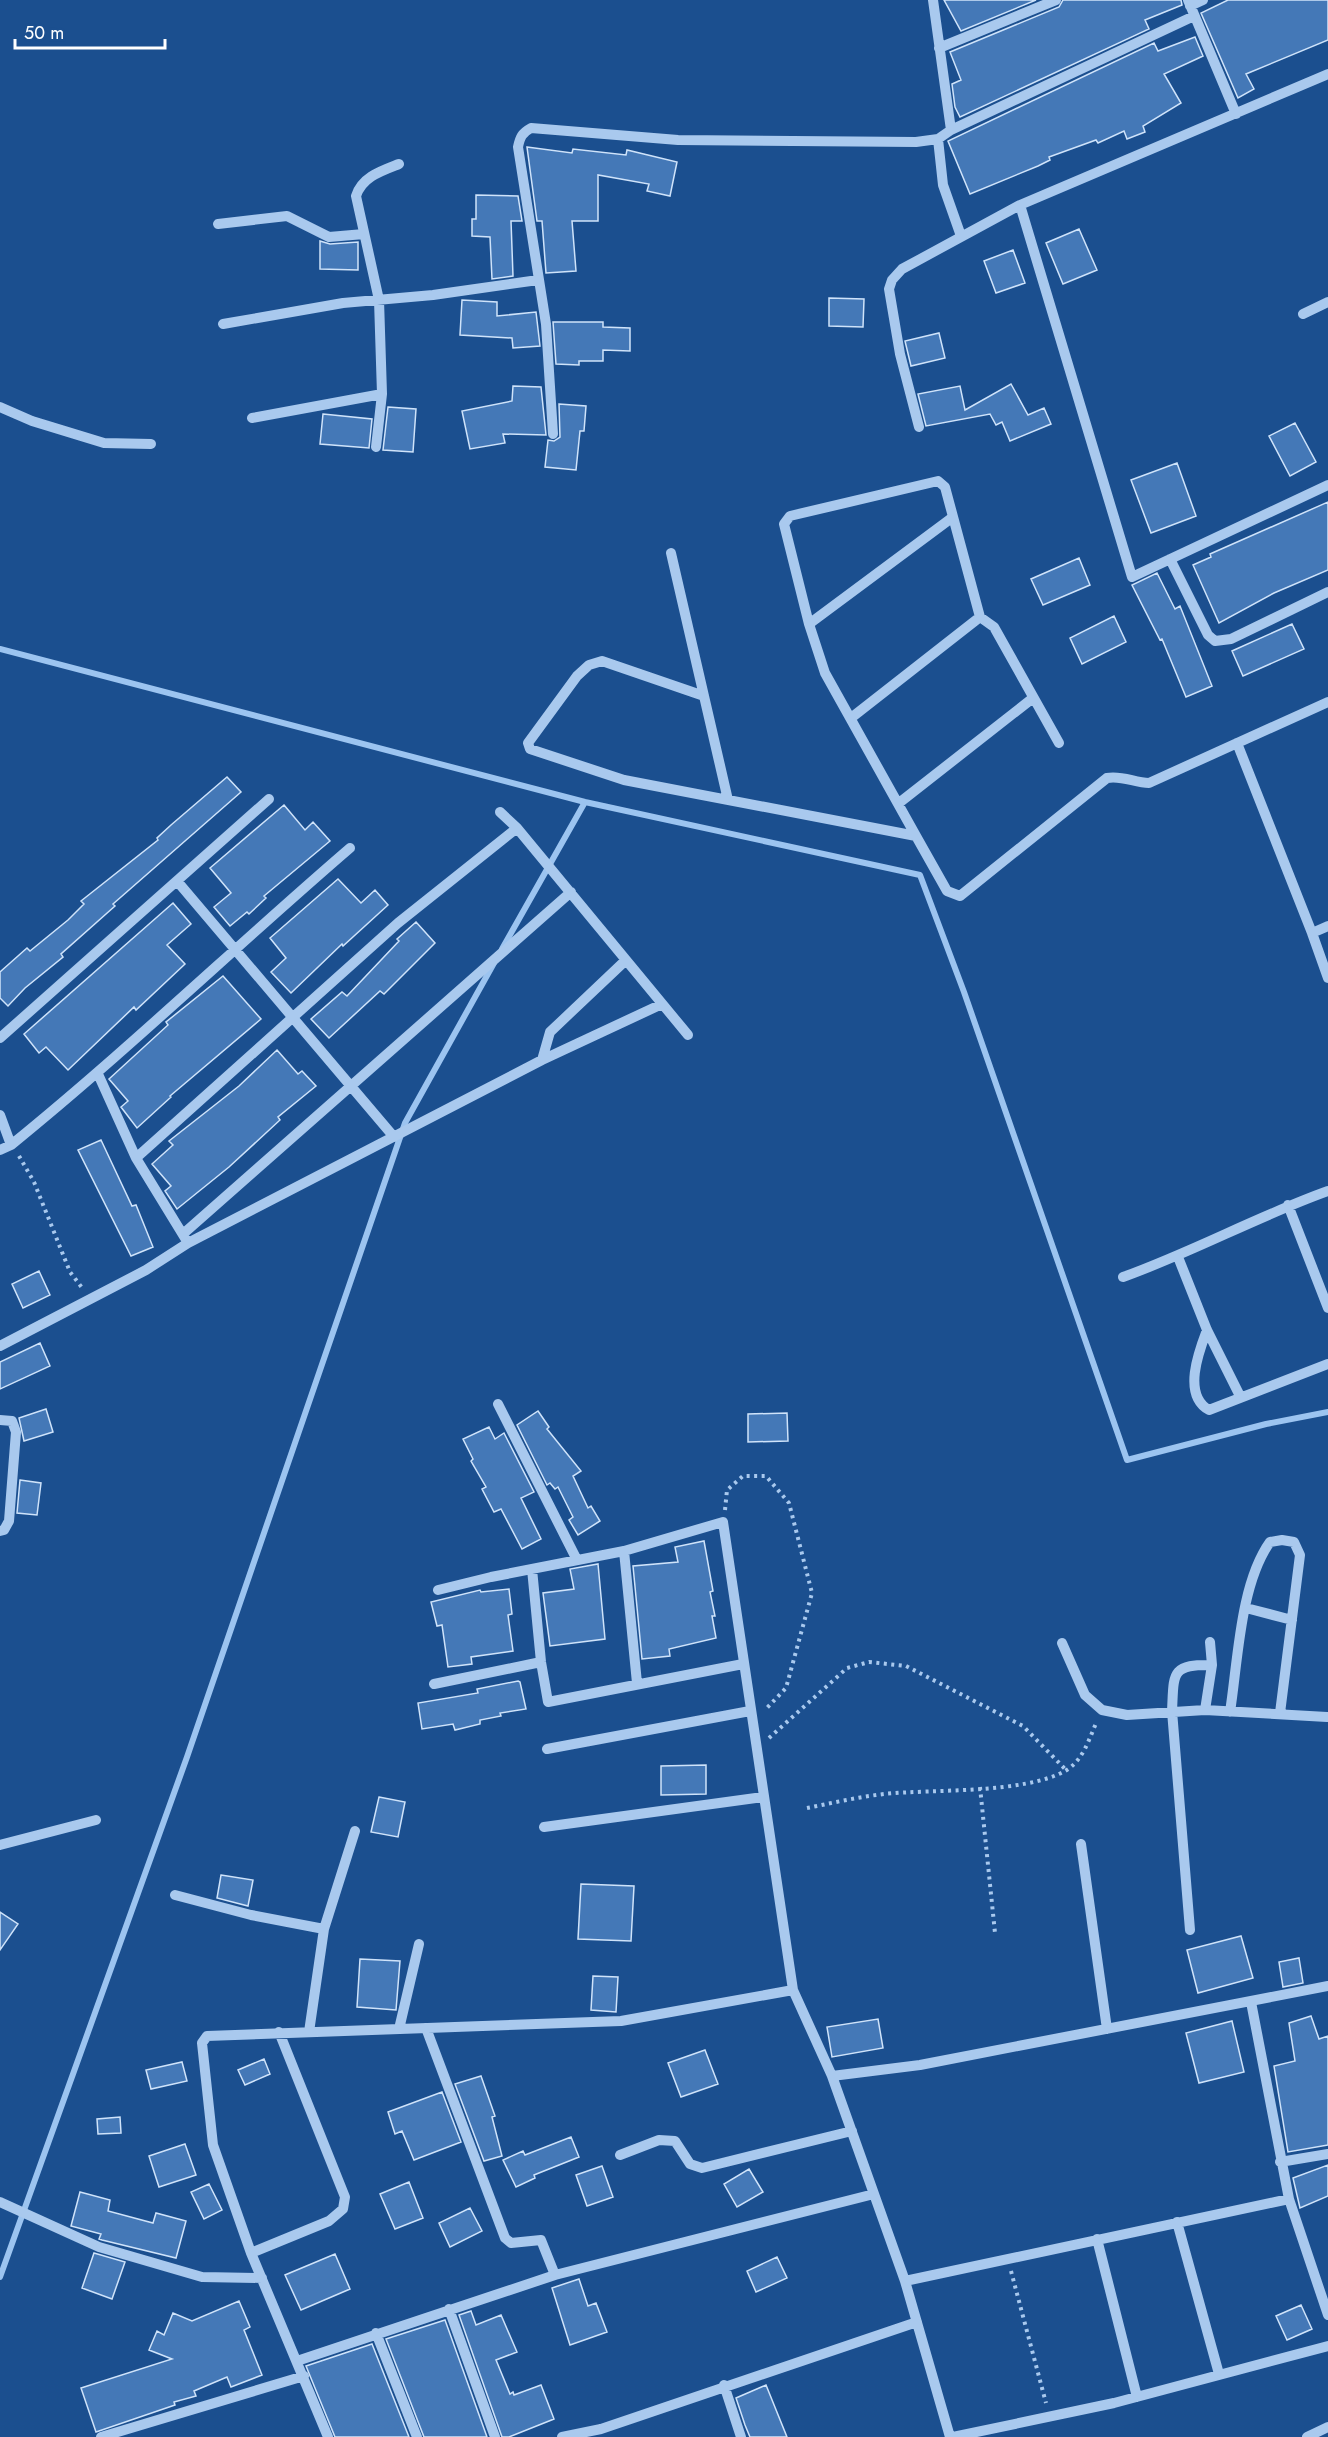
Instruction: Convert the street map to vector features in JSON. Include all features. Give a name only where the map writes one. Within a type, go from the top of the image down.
[{"type":"street","points":[[933,0],[951,130]]},
{"type":"street","points":[[939,48],[1056,0]]},
{"type":"street","points":[[554,434],[546,324],[518,147],[520,136],[531,128],[678,140],[916,142],[938,140],[951,130],[1203,0]]},
{"type":"street","points":[[1191,7],[1236,114]]},
{"type":"street","points":[[918,427],[900,354],[889,290],[892,280],[902,269],[1020,205],[1328,74]]},
{"type":"street","points":[[938,140],[943,184],[962,236]]},
{"type":"street","points":[[375,447],[382,394],[379,300],[356,196],[359,187],[376,173],[399,164]]},
{"type":"street","points":[[1020,205],[1132,577],[1328,485]]},
{"type":"street","points":[[218,224],[287,216],[329,237],[364,234]]},
{"type":"street","points":[[224,324],[343,303],[538,280]]},
{"type":"street","points":[[1303,314],[1328,302]]},
{"type":"street","points":[[252,418],[382,394]]},
{"type":"street","points":[[0,407],[32,421],[104,443],[151,444]]},
{"type":"street","points":[[1059,743],[994,627],[980,617],[945,487],[938,482],[790,516],[784,524],[809,624],[825,673],[947,891],[960,896],[1107,778],[1116,776],[1136,783],[1149,783],[1328,702]]},
{"type":"street","points":[[809,624],[953,517]]},
{"type":"street","points":[[671,553],[728,800]]},
{"type":"street","points":[[1170,559],[1208,634],[1215,641],[1231,639],[1328,592]]},
{"type":"street","points":[[850,718],[980,617]]},
{"type":"street","points":[[704,696],[602,661],[589,665],[577,676],[528,743],[530,749],[624,780],[916,836]]},
{"type":"street","points":[[899,803],[1034,698]]},
{"type":"street","points":[[1237,743],[1328,978]]},
{"type":"street","points":[[0,1038],[269,799]]},
{"type":"street","points":[[500,812],[517,828],[546,866],[571,892],[688,1035]]},
{"type":"street","points":[[136,1158],[398,922],[517,828]]},
{"type":"street","points":[[0,1150],[11,1145],[98,1074],[234,949],[350,848]]},
{"type":"street","points":[[177,881],[351,1088],[399,1135]]},
{"type":"street","points":[[0,1346],[146,1270],[186,1238],[571,892]]},
{"type":"street","points":[[1312,933],[1328,926]]},
{"type":"street","points":[[542,1060],[550,1032],[626,960]]},
{"type":"street","points":[[186,1238],[399,1135],[542,1060],[662,1004]]},
{"type":"street","points":[[98,1074],[136,1158],[186,1238]]},
{"type":"street","points":[[0,1115],[11,1145]]},
{"type":"street","points":[[1123,1277],[1178,1257],[1288,1205],[1328,1191]]},
{"type":"street","points":[[1288,1205],[1328,1308]]},
{"type":"street","points":[[1178,1257],[1207,1330],[1240,1396]]},
{"type":"street","points":[[1207,1330],[1196,1358],[1195,1387],[1199,1401],[1209,1410],[1240,1396],[1328,1364]]},
{"type":"street","points":[[498,1404],[577,1560]]},
{"type":"street","points":[[0,1420],[12,1422],[16,1432],[9,1521],[4,1530],[0,1531]]},
{"type":"street","points":[[438,1590],[624,1551],[723,1521],[793,1990],[832,2076],[852,2131],[905,2281],[952,2437],[1137,2397],[1328,2346]]},
{"type":"street","points":[[1230,1712],[1246,1608],[1259,1557],[1270,1542],[1282,1540],[1294,1542],[1300,1555],[1280,1713]]},
{"type":"street","points":[[624,1551],[637,1683]]},
{"type":"street","points":[[532,1569],[546,1699],[553,1703],[637,1683],[743,1664]]},
{"type":"street","points":[[1246,1608],[1292,1620]]},
{"type":"street","points":[[1205,1710],[1212,1665],[1210,1642]]},
{"type":"street","points":[[1062,1643],[1085,1695],[1102,1710],[1127,1715],[1205,1710],[1328,1717]]},
{"type":"street","points":[[434,1684],[541,1662]]},
{"type":"street","points":[[1191,1930],[1172,1711],[1174,1678],[1179,1671],[1189,1665],[1212,1665]]},
{"type":"street","points":[[547,1749],[750,1711]]},
{"type":"street","points":[[1328,1711],[1328,1723]]},
{"type":"street","points":[[544,1827],[763,1797]]},
{"type":"street","points":[[0,1845],[96,1820]]},
{"type":"street","points":[[309,2032],[324,1929],[354,1831]]},
{"type":"street","points":[[1081,1844],[1107,2029]]},
{"type":"street","points":[[175,1895],[271,1920],[324,1929]]},
{"type":"street","points":[[399,2029],[419,1944]]},
{"type":"street","points":[[832,2076],[920,2065],[1328,1986]]},
{"type":"street","points":[[328,2437],[251,2253],[209,2131],[202,2043],[211,2034],[621,2021],[793,1990]]},
{"type":"street","points":[[1251,2002],[1288,2199],[1328,2314]]},
{"type":"street","points":[[426,2028],[505,2238],[511,2243],[541,2240],[555,2275]]},
{"type":"street","points":[[251,2253],[329,2222],[343,2209],[345,2197],[279,2032]]},
{"type":"street","points":[[620,2154],[659,2140],[675,2140],[690,2164],[702,2168],[852,2131]]},
{"type":"street","points":[[1280,2162],[1328,2154]]},
{"type":"street","points":[[297,2361],[375,2333],[555,2275],[874,2194]]},
{"type":"street","points":[[905,2281],[1288,2199]]},
{"type":"street","points":[[0,2202],[19,2208],[99,2247],[202,2277],[262,2278]]},
{"type":"street","points":[[1177,2222],[1219,2374]]},
{"type":"street","points":[[1097,2239],[1137,2397]]},
{"type":"street","points":[[449,2309],[495,2437]]},
{"type":"street","points":[[562,2437],[602,2433],[724,2385],[917,2322]]},
{"type":"street","points":[[375,2333],[417,2437]]},
{"type":"street","points":[[101,2437],[304,2376]]},
{"type":"street","points":[[724,2385],[741,2437]]},
{"type":"street","points":[[1307,2437],[1328,2427]]},
{"type":"path","points":[[11,1145],[34,1182],[70,1272],[92,1298]]},
{"type":"path","points":[[723,1521],[727,1490],[744,1476],[766,1476],[789,1503],[812,1593],[786,1688],[752,1724]]},
{"type":"path","points":[[756,1748],[780,1730],[828,1683],[847,1668],[869,1662],[906,1666],[1023,1726],[1066,1770]]},
{"type":"path","points":[[807,1808],[882,1794],[1022,1785],[1046,1779],[1066,1770],[1079,1759],[1102,1710]]},
{"type":"path","points":[[980,1787],[995,1933]]},
{"type":"path","points":[[1008,2259],[1049,2417]]},
{"type":"building","points":[[944,0],[1036,0],[961,31]]},
{"type":"building","points":[[1063,0],[1181,0],[1182,5],[1145,20],[1149,29],[960,117],[955,107],[952,84],[961,80],[950,52],[1059,7]]},
{"type":"building","points":[[1228,0],[1328,0],[1328,40],[1246,74],[1254,89],[1238,98],[1201,13]]},
{"type":"building","points":[[1195,37],[1203,56],[1164,74],[1181,103],[1143,126],[1145,132],[1127,139],[1124,131],[1098,143],[1096,140],[1049,157],[1050,160],[1038,166],[970,194],[948,141],[1154,43],[1158,51]]},
{"type":"building","points":[[527,147],[572,153],[573,149],[626,155],[627,150],[677,162],[670,196],[647,191],[649,184],[598,175],[598,221],[572,221],[576,271],[546,273],[542,221],[537,221]]},
{"type":"building","points":[[476,195],[518,196],[522,221],[511,221],[513,276],[492,279],[490,237],[472,236],[472,219],[476,219]]},
{"type":"building","points":[[1079,229],[1097,270],[1063,284],[1046,243]]},
{"type":"building","points":[[320,241],[330,244],[358,242],[358,270],[320,269]]},
{"type":"building","points":[[1013,250],[1025,283],[996,293],[984,261]]},
{"type":"building","points":[[829,298],[864,299],[863,327],[829,326]]},
{"type":"building","points":[[462,300],[497,302],[497,316],[536,312],[540,346],[513,348],[512,338],[460,335]]},
{"type":"building","points":[[553,322],[603,322],[603,327],[630,328],[630,351],[603,350],[603,361],[579,361],[579,365],[556,364]]},
{"type":"building","points":[[939,333],[945,358],[911,366],[905,341]]},
{"type":"building","points":[[1011,384],[1028,415],[1044,408],[1051,424],[1010,441],[1002,422],[996,425],[990,414],[926,426],[918,394],[960,386],[965,410]]},
{"type":"building","points":[[513,386],[541,387],[546,435],[503,434],[505,443],[470,449],[462,411],[512,401]]},
{"type":"building","points":[[559,404],[586,406],[584,431],[580,431],[576,470],[545,467],[548,440],[554,441],[560,437]]},
{"type":"building","points":[[388,407],[416,409],[413,452],[383,450]]},
{"type":"building","points":[[323,414],[372,419],[369,448],[320,444]]},
{"type":"building","points":[[1295,423],[1316,462],[1290,476],[1269,436]]},
{"type":"building","points":[[1177,463],[1196,516],[1151,533],[1131,480]]},
{"type":"building","points":[[1328,502],[1328,570],[1274,593],[1219,623],[1193,565],[1211,557],[1210,554]]},
{"type":"building","points":[[1079,558],[1090,585],[1043,605],[1031,579]]},
{"type":"building","points":[[1157,573],[1175,609],[1180,606],[1212,686],[1186,697],[1162,639],[1160,640],[1132,585]]},
{"type":"building","points":[[1114,616],[1126,642],[1082,664],[1070,638]]},
{"type":"building","points":[[1292,624],[1304,649],[1243,676],[1232,651]]},
{"type":"building","points":[[227,777],[241,792],[113,904],[115,906],[61,954],[63,957],[25,988],[8,1006],[0,998],[0,972],[27,948],[30,951],[68,920],[84,904],[81,901],[158,840],[157,838],[171,825]]},
{"type":"building","points":[[284,805],[305,830],[313,822],[330,841],[264,896],[266,898],[249,914],[247,912],[230,926],[214,907],[231,893],[210,868]]},
{"type":"building","points":[[338,879],[361,903],[375,890],[388,905],[343,946],[342,944],[291,993],[271,972],[286,958],[270,938]]},
{"type":"building","points":[[173,903],[191,924],[167,945],[185,964],[136,1010],[134,1007],[68,1070],[46,1047],[39,1053],[24,1034]]},
{"type":"building","points":[[416,922],[435,943],[384,994],[380,991],[329,1038],[311,1019],[342,992],[347,996],[399,941],[397,939]]},
{"type":"building","points":[[223,976],[261,1019],[170,1096],[137,1128],[121,1107],[128,1101],[109,1079],[168,1025],[166,1022]]},
{"type":"building","points":[[277,1050],[298,1074],[302,1071],[316,1086],[278,1117],[280,1120],[229,1167],[177,1209],[165,1191],[171,1186],[152,1164],[173,1145],[169,1141],[239,1086]]},
{"type":"building","points":[[101,1140],[132,1206],[136,1205],[153,1247],[131,1256],[78,1150]]},
{"type":"building","points":[[39,1271],[50,1295],[23,1308],[12,1284]]},
{"type":"building","points":[[40,1343],[50,1366],[0,1389],[0,1362]]},
{"type":"building","points":[[46,1409],[53,1432],[24,1441],[19,1418]]},
{"type":"building","points":[[538,1411],[549,1427],[547,1429],[581,1471],[573,1476],[588,1508],[591,1506],[600,1521],[578,1535],[569,1520],[573,1517],[558,1487],[555,1489],[550,1483],[547,1485],[517,1425]]},
{"type":"building","points":[[787,1413],[788,1441],[748,1442],[748,1414]]},
{"type":"building","points":[[489,1427],[495,1439],[504,1433],[534,1492],[521,1498],[541,1539],[522,1549],[501,1509],[494,1512],[482,1489],[486,1487],[471,1461],[473,1459],[463,1439]]},
{"type":"building","points":[[20,1480],[41,1483],[37,1515],[17,1513]]},
{"type":"building","points":[[704,1541],[713,1591],[710,1592],[715,1616],[712,1616],[716,1638],[669,1649],[670,1656],[642,1659],[633,1566],[678,1562],[675,1547]]},
{"type":"building","points":[[598,1564],[605,1639],[550,1646],[543,1593],[574,1589],[570,1569]]},
{"type":"building","points":[[509,1589],[512,1614],[508,1615],[513,1651],[471,1657],[472,1664],[448,1667],[442,1625],[437,1626],[431,1602],[480,1590],[481,1592]]},
{"type":"building","points":[[518,1681],[526,1709],[500,1713],[501,1716],[480,1720],[480,1724],[455,1730],[453,1724],[422,1729],[418,1703],[478,1693],[477,1689]]},
{"type":"building","points":[[706,1765],[706,1794],[661,1795],[661,1766]]},
{"type":"building","points":[[379,1797],[405,1802],[398,1837],[371,1832]]},
{"type":"building","points":[[221,1875],[253,1880],[248,1906],[217,1898]]},
{"type":"building","points":[[581,1884],[634,1886],[631,1941],[578,1939]]},
{"type":"building","points":[[0,1912],[18,1924],[0,1950]]},
{"type":"building","points":[[1241,1936],[1253,1978],[1198,1993],[1187,1950]]},
{"type":"building","points":[[1299,1958],[1303,1983],[1283,1987],[1279,1962]]},
{"type":"building","points":[[360,1959],[400,1961],[396,2010],[357,2007]]},
{"type":"building","points":[[593,1976],[618,1977],[616,2012],[591,2010]]},
{"type":"building","points":[[1311,2016],[1319,2039],[1328,2036],[1328,2145],[1288,2152],[1274,2066],[1295,2061],[1289,2023]]},
{"type":"building","points":[[878,2019],[883,2048],[832,2057],[827,2027]]},
{"type":"building","points":[[1232,2021],[1244,2072],[1199,2083],[1186,2033]]},
{"type":"building","points":[[705,2050],[718,2084],[681,2097],[668,2063]]},
{"type":"building","points":[[264,2059],[270,2074],[245,2085],[238,2070]]},
{"type":"building","points":[[182,2062],[187,2081],[151,2089],[146,2070]]},
{"type":"building","points":[[481,2076],[495,2116],[492,2117],[502,2156],[484,2161],[455,2084]]},
{"type":"building","points":[[442,2092],[461,2142],[414,2160],[402,2131],[395,2134],[388,2112]]},
{"type":"building","points":[[120,2117],[121,2133],[98,2134],[97,2119]]},
{"type":"building","points":[[571,2137],[579,2157],[534,2175],[535,2178],[516,2187],[503,2160],[523,2151],[525,2155]]},
{"type":"building","points":[[185,2144],[196,2175],[159,2187],[149,2156]]},
{"type":"building","points":[[1328,2165],[1328,2196],[1300,2208],[1293,2178]]},
{"type":"building","points":[[602,2166],[613,2197],[587,2206],[576,2175]]},
{"type":"building","points":[[749,2169],[763,2192],[737,2207],[724,2184]]},
{"type":"building","points":[[409,2182],[423,2218],[395,2229],[380,2194]]},
{"type":"building","points":[[209,2184],[222,2210],[204,2219],[191,2192]]},
{"type":"building","points":[[80,2192],[110,2200],[108,2211],[153,2223],[156,2213],[186,2221],[176,2258],[102,2240],[99,2239],[101,2234],[71,2226]]},
{"type":"building","points":[[470,2208],[482,2231],[450,2247],[439,2223]]},
{"type":"building","points":[[94,2253],[125,2262],[112,2299],[82,2288]]},
{"type":"building","points":[[335,2254],[350,2289],[301,2310],[285,2275]]},
{"type":"building","points":[[777,2257],[787,2278],[756,2292],[747,2271]]},
{"type":"building","points":[[579,2279],[588,2306],[596,2303],[607,2332],[570,2345],[552,2288]]},
{"type":"building","points":[[239,2301],[250,2327],[244,2330],[262,2375],[231,2387],[227,2377],[194,2391],[196,2396],[174,2402],[175,2405],[96,2432],[81,2388],[172,2359],[149,2350],[157,2331],[164,2335],[173,2313],[192,2321]]},
{"type":"building","points":[[1301,2305],[1312,2329],[1287,2340],[1276,2316]]},
{"type":"building","points":[[471,2311],[476,2325],[501,2315],[517,2352],[496,2360],[510,2394],[513,2392],[514,2395],[541,2385],[554,2419],[509,2437],[502,2437],[459,2315]]},
{"type":"building","points":[[445,2320],[487,2437],[424,2437],[386,2339]]},
{"type":"building","points":[[372,2344],[409,2437],[335,2437],[306,2366]]},
{"type":"building","points":[[766,2385],[787,2437],[750,2437],[745,2425],[736,2398]]},
{"type":"waterway","points":[[0,649],[585,802],[920,875],[964,992],[1127,1460],[1266,1424],[1328,1412]]},
{"type":"waterway","points":[[502,949],[585,802]]},
{"type":"waterway","points":[[0,2277],[187,1757],[405,1123],[494,963]]}]
